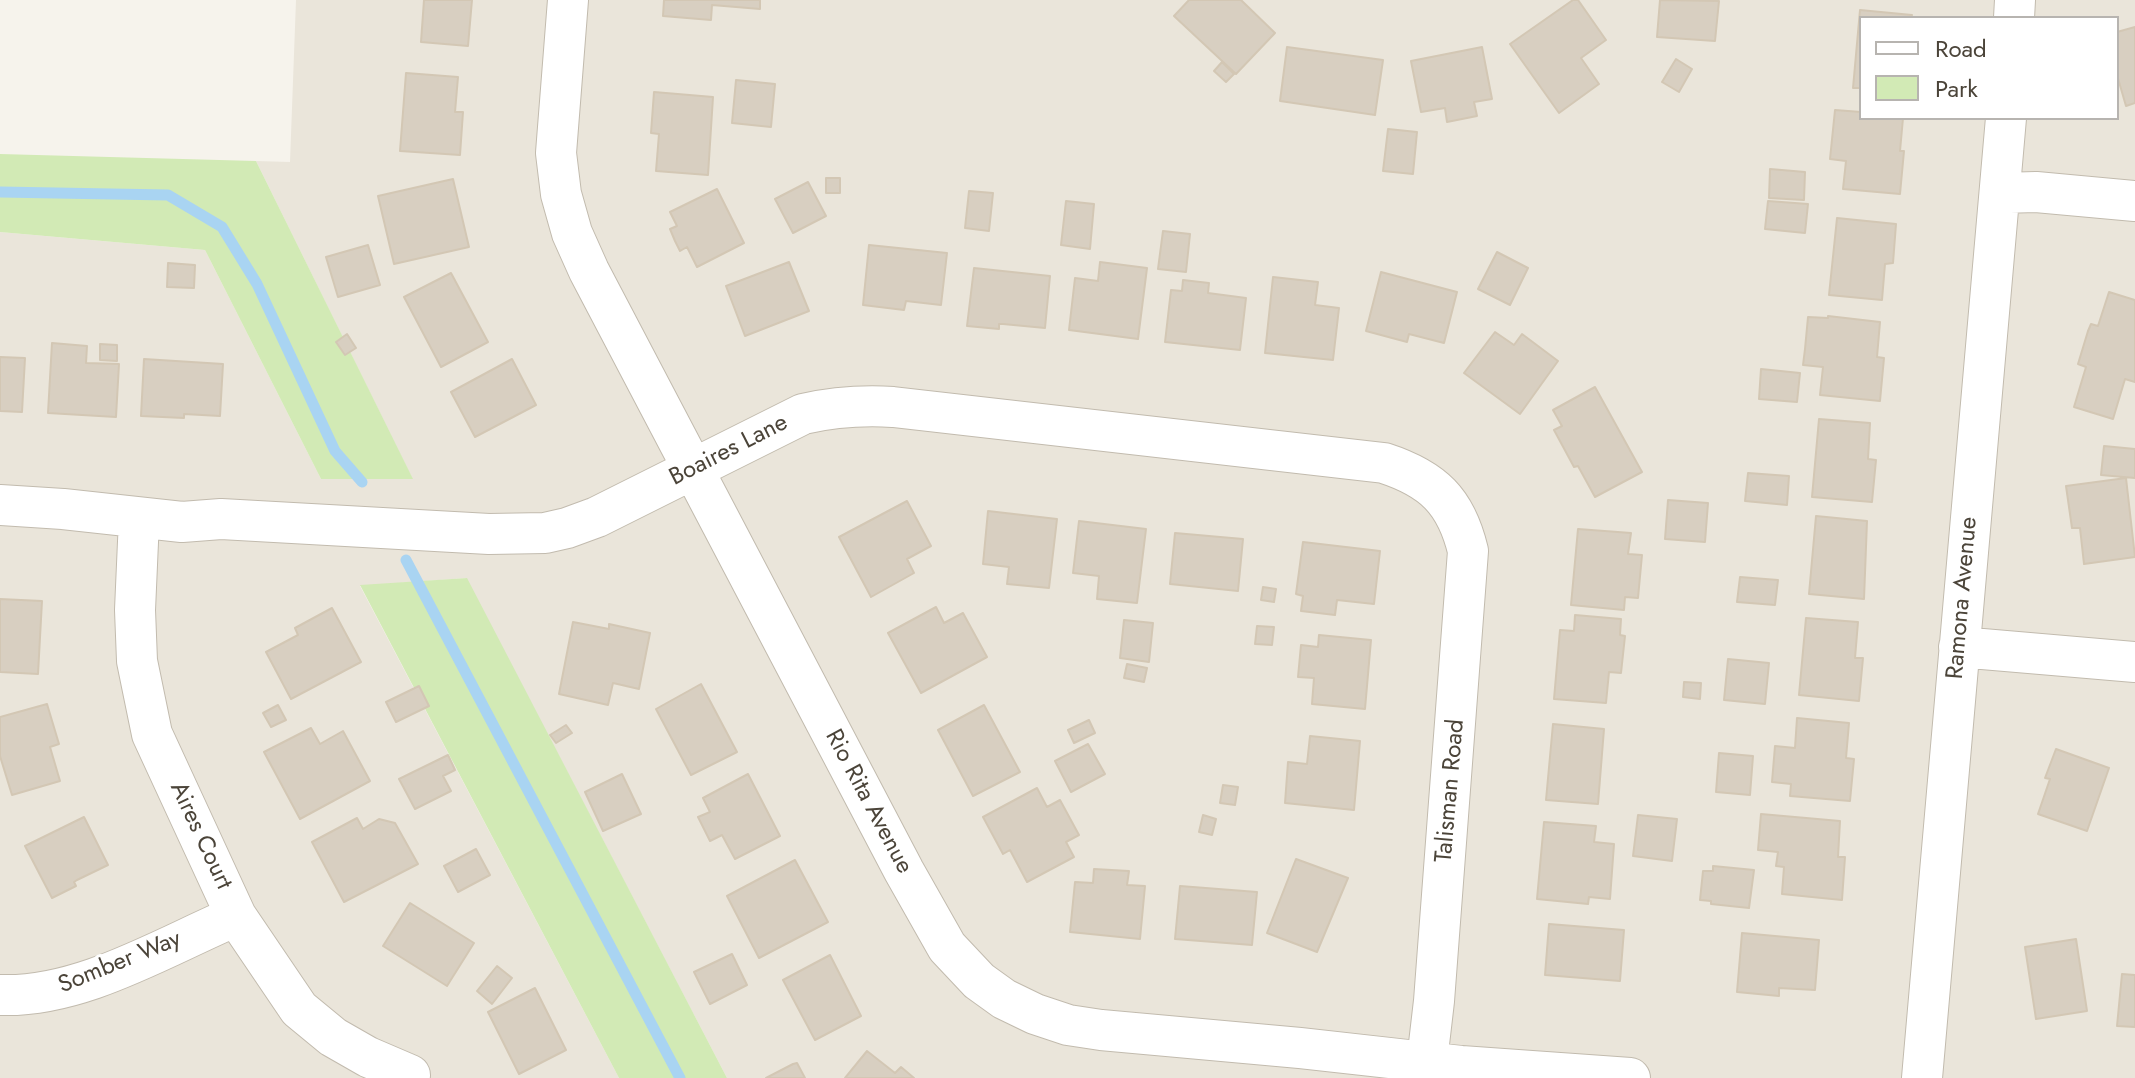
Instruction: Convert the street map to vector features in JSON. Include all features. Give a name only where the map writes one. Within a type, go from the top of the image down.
[{"type":"street","name":"Rio Rita Avenue","points":[[568,0],[556,153],[561,194],[572,233],[589,271],[911,883],[947,947],[979,981],[1014,1004],[1068,1025],[1101,1030],[1300,1048],[1426,1070],[1630,1078]]},
{"type":"street","name":"Ramona Avenue","points":[[1922,1078],[2006,120]]},
{"type":"street","points":[[2001,193],[2036,192],[2135,201]]},
{"type":"street","name":"Boaires Lane","points":[[0,505],[182,522],[221,519],[489,534],[545,533],[597,517],[803,414],[835,407],[882,406],[1384,463],[1407,470],[1422,479],[1451,506]]},
{"type":"street","name":"Talisman Road","points":[[1426,1070],[1467,581],[1468,551],[1461,525],[1451,506]]},
{"type":"street","name":"Aires Court","points":[[139,519],[135,610],[137,661],[152,734],[236,916],[299,1009],[333,1037],[368,1057],[410,1075]]},
{"type":"street","points":[[1959,647],[2135,662]]},
{"type":"street","name":"Somber Way","points":[[0,995],[52,991],[105,974],[236,916]]},
{"type":"shaded area","points":[[296,0],[2135,0],[2135,1078],[727,1078],[466,578],[360,586],[619,1078],[0,1078],[0,232],[205,250],[321,479],[412,478],[256,161],[290,162]]},
{"type":"green space","points":[[0,154],[256,161],[413,479],[321,479],[205,250],[0,232]]},
{"type":"green space","points":[[467,578],[727,1078],[619,1078],[360,585]]},
{"type":"building","points":[[424,0],[472,0],[468,46],[421,42]]},
{"type":"building","points":[[664,0],[760,0],[760,9],[712,5],[711,20],[663,16]]},
{"type":"building","points":[[1189,0],[1241,0],[1275,33],[1236,74],[1174,16]]},
{"type":"building","points":[[1573,0],[1578,0],[1606,40],[1581,58],[1599,84],[1559,113],[1510,44]]},
{"type":"building","points":[[1660,0],[1719,1],[1715,41],[1657,37]]},
{"type":"building","points":[[1860,10],[1912,15],[1912,16],[1859,16]]},
{"type":"building","points":[[1859,21],[1859,88],[1853,88]]},
{"type":"building","points":[[2135,27],[2135,103],[2126,106],[2119,82],[2119,31]]},
{"type":"building","points":[[1287,47],[1383,60],[1375,115],[1280,101]]},
{"type":"building","points":[[1482,47],[1492,99],[1474,102],[1477,116],[1447,122],[1445,108],[1421,112],[1411,61]]},
{"type":"building","points":[[1676,59],[1692,69],[1679,92],[1662,82]]},
{"type":"building","points":[[1222,62],[1234,74],[1226,82],[1214,71]]},
{"type":"building","points":[[406,73],[458,77],[455,112],[463,112],[460,155],[400,151]]},
{"type":"building","points":[[736,80],[775,84],[771,127],[732,123]]},
{"type":"building","points":[[654,92],[713,97],[708,175],[656,171],[659,134],[651,133]]},
{"type":"building","points":[[1835,110],[1859,112],[1859,120],[1903,120],[1900,194],[1843,189],[1846,161],[1830,159]]},
{"type":"building","points":[[1388,129],[1417,132],[1413,174],[1383,171]]},
{"type":"building","points":[[1770,169],[1805,172],[1804,200],[1769,198]]},
{"type":"building","points":[[826,178],[840,178],[840,193],[826,193]]},
{"type":"building","points":[[453,179],[469,247],[394,264],[378,196]]},
{"type":"building","points":[[808,182],[826,216],[793,233],[775,199]]},
{"type":"building","points":[[717,189],[744,243],[697,267],[687,247],[680,251],[675,241],[670,229],[677,226],[670,212]]},
{"type":"building","points":[[969,191],[993,193],[989,231],[965,228]]},
{"type":"building","points":[[1066,201],[1094,204],[1090,249],[1061,245]]},
{"type":"building","points":[[1768,201],[1808,204],[1805,233],[1765,229]]},
{"type":"building","points":[[1837,218],[1896,224],[1893,263],[1885,264],[1882,300],[1829,295]]},
{"type":"building","points":[[1163,231],[1190,234],[1186,272],[1158,269]]},
{"type":"building","points":[[368,245],[380,285],[338,297],[326,257]]},
{"type":"building","points":[[869,245],[947,253],[941,305],[906,301],[904,310],[863,305]]},
{"type":"building","points":[[1497,252],[1528,268],[1510,305],[1478,289]]},
{"type":"building","points":[[789,262],[809,311],[745,336],[726,286]]},
{"type":"building","points":[[1100,262],[1147,268],[1138,339],[1069,330],[1075,278],[1098,281]]},
{"type":"building","points":[[168,263],[195,265],[194,288],[167,287]]},
{"type":"building","points":[[974,268],[1050,276],[1045,328],[1003,324],[999,324],[999,329],[967,326]]},
{"type":"building","points":[[1381,272],[1457,292],[1444,343],[1409,334],[1407,342],[1366,331]]},
{"type":"building","points":[[451,273],[488,342],[441,367],[404,297]]},
{"type":"building","points":[[1273,277],[1318,282],[1315,305],[1339,308],[1333,360],[1265,353]]},
{"type":"building","points":[[1183,280],[1209,283],[1208,293],[1246,298],[1240,350],[1165,342],[1171,290],[1182,291]]},
{"type":"building","points":[[2109,292],[2135,300],[2135,382],[2125,379],[2113,419],[2074,407],[2086,367],[2078,364],[2088,331],[2091,324],[2098,326]]},
{"type":"building","points":[[1808,317],[1880,322],[1877,357],[1884,358],[1880,401],[1820,395],[1823,367],[1803,365]]},
{"type":"building","points":[[1495,332],[1514,345],[1522,334],[1558,361],[1520,414],[1464,373]]},
{"type":"building","points":[[347,334],[356,348],[345,355],[336,342]]},
{"type":"building","points":[[52,343],[87,346],[86,363],[119,364],[116,417],[48,413]]},
{"type":"building","points":[[100,344],[117,345],[117,361],[100,360]]},
{"type":"building","points":[[0,357],[25,358],[22,412],[0,411]]},
{"type":"building","points":[[144,359],[223,364],[220,416],[141,416]]},
{"type":"building","points":[[512,359],[536,405],[475,437],[451,392]]},
{"type":"building","points":[[1761,369],[1800,373],[1797,402],[1759,399]]},
{"type":"building","points":[[1595,387],[1642,472],[1595,497],[1554,430],[1562,426],[1553,410]]},
{"type":"building","points":[[1819,419],[1870,423],[1868,459],[1876,460],[1872,502],[1812,497]]},
{"type":"building","points":[[2104,446],[2135,449],[2135,478],[2101,475]]},
{"type":"building","points":[[1748,473],[1789,476],[1787,505],[1745,501]]},
{"type":"building","points":[[2126,478],[2135,557],[2084,564],[2080,528],[2072,528],[2066,486]]},
{"type":"building","points":[[1668,500],[1708,503],[1705,542],[1665,539]]},
{"type":"building","points":[[907,501],[931,546],[907,559],[914,573],[871,597],[839,537]]},
{"type":"building","points":[[988,511],[1057,519],[1049,588],[1007,584],[1009,567],[983,564]]},
{"type":"building","points":[[1816,516],[1867,521],[1864,599],[1809,594]]},
{"type":"building","points":[[1079,521],[1146,529],[1137,603],[1097,599],[1099,576],[1073,573]]},
{"type":"building","points":[[1578,529],[1631,533],[1628,554],[1642,555],[1638,598],[1625,597],[1624,610],[1571,605]]},
{"type":"building","points":[[1175,533],[1243,539],[1238,591],[1170,584]]},
{"type":"building","points":[[1303,542],[1380,551],[1374,604],[1337,600],[1335,615],[1301,611],[1303,596],[1296,594]]},
{"type":"building","points":[[1740,577],[1778,580],[1775,605],[1737,602]]},
{"type":"building","points":[[1263,587],[1276,589],[1274,602],[1261,600]]},
{"type":"building","points":[[0,599],[42,601],[38,674],[0,672]]},
{"type":"building","points":[[936,607],[944,623],[963,613],[987,657],[921,693],[888,633]]},
{"type":"building","points":[[332,608],[361,662],[291,699],[266,652],[298,635],[295,628]]},
{"type":"building","points":[[1575,615],[1621,619],[1620,635],[1625,636],[1621,673],[1609,672],[1606,703],[1554,699],[1560,630],[1574,631]]},
{"type":"building","points":[[1806,618],[1858,622],[1855,658],[1863,658],[1859,701],[1799,695]]},
{"type":"building","points":[[1124,620],[1153,623],[1149,662],[1120,658]]},
{"type":"building","points":[[573,622],[609,629],[609,624],[650,633],[639,689],[613,683],[608,705],[559,694]]},
{"type":"building","points":[[1257,626],[1274,627],[1272,645],[1255,644]]},
{"type":"building","points":[[1319,635],[1371,640],[1365,709],[1312,704],[1314,678],[1298,677],[1301,645],[1318,647]]},
{"type":"building","points":[[1728,659],[1769,663],[1765,704],[1724,700]]},
{"type":"building","points":[[1127,664],[1147,668],[1144,682],[1124,678]]},
{"type":"building","points":[[1684,682],[1701,683],[1700,699],[1683,697]]},
{"type":"building","points":[[701,684],[737,752],[691,775],[656,709]]},
{"type":"building","points":[[419,686],[429,706],[396,722],[386,702]]},
{"type":"building","points":[[47,704],[59,744],[50,747],[60,781],[12,795],[0,756],[0,717]]},
{"type":"building","points":[[278,705],[286,720],[271,727],[263,713]]},
{"type":"building","points":[[984,705],[1020,772],[973,796],[938,730]]},
{"type":"building","points":[[1797,718],[1849,723],[1846,758],[1854,759],[1850,801],[1790,796],[1791,784],[1772,782],[1775,746],[1795,748]]},
{"type":"building","points":[[1089,720],[1095,733],[1074,743],[1068,730]]},
{"type":"building","points":[[1553,724],[1604,729],[1598,804],[1546,800]]},
{"type":"building","points":[[566,725],[572,733],[556,743],[550,735]]},
{"type":"building","points":[[311,728],[320,744],[343,731],[370,781],[300,819],[264,752]]},
{"type":"building","points":[[1310,736],[1360,741],[1354,810],[1285,803],[1288,762],[1307,764]]},
{"type":"building","points":[[1088,744],[1105,774],[1071,792],[1055,761]]},
{"type":"building","points":[[2056,749],[2109,768],[2087,831],[2038,814],[2050,779],[2045,778]]},
{"type":"building","points":[[1719,753],[1753,756],[1750,795],[1716,792]]},
{"type":"building","points":[[448,755],[455,770],[443,776],[451,791],[415,809],[399,779]]},
{"type":"building","points":[[622,774],[641,814],[603,831],[585,792]]},
{"type":"building","points":[[748,774],[780,836],[735,859],[722,835],[710,841],[698,817],[710,812],[703,798]]},
{"type":"building","points":[[1223,785],[1238,787],[1235,805],[1220,803]]},
{"type":"building","points":[[1037,788],[1047,807],[1060,800],[1079,835],[1066,842],[1074,857],[1027,882],[1010,850],[1003,854],[983,817]]},
{"type":"building","points":[[1761,814],[1840,821],[1838,857],[1845,857],[1842,900],[1782,894],[1784,867],[1776,866],[1778,852],[1758,850]]},
{"type":"building","points":[[1203,815],[1216,819],[1212,835],[1199,832]]},
{"type":"building","points":[[1638,815],[1677,819],[1672,861],[1633,856]]},
{"type":"building","points":[[84,817],[108,865],[77,880],[74,882],[76,886],[52,898],[25,846]]},
{"type":"building","points":[[357,818],[363,829],[379,819],[395,823],[418,864],[344,902],[312,842]]},
{"type":"building","points":[[1544,822],[1596,826],[1594,842],[1614,844],[1610,899],[1589,897],[1588,904],[1537,899]]},
{"type":"building","points":[[476,849],[490,875],[458,892],[444,866]]},
{"type":"building","points":[[1296,859],[1348,878],[1317,952],[1267,933]]},
{"type":"building","points":[[795,860],[828,922],[759,958],[727,896]]},
{"type":"building","points":[[1713,866],[1754,870],[1749,908],[1700,900],[1703,871],[1713,871]]},
{"type":"building","points":[[1094,869],[1129,871],[1127,885],[1145,886],[1140,939],[1070,932],[1075,882],[1093,883]]},
{"type":"building","points":[[1180,886],[1257,892],[1252,945],[1175,939]]},
{"type":"building","points":[[410,903],[474,943],[447,986],[383,946]]},
{"type":"building","points":[[1549,924],[1624,930],[1620,981],[1545,975]]},
{"type":"building","points":[[1742,933],[1819,940],[1815,990],[1779,988],[1779,996],[1737,992]]},
{"type":"building","points":[[2076,939],[2087,1011],[2036,1019],[2025,947]]},
{"type":"building","points":[[732,954],[747,985],[710,1004],[694,972]]},
{"type":"building","points":[[830,955],[861,1016],[815,1040],[783,980]]},
{"type":"building","points":[[497,966],[512,978],[492,1004],[477,991]]},
{"type":"building","points":[[2122,974],[2135,975],[2135,1027],[2117,1026]]},
{"type":"building","points":[[535,988],[566,1050],[519,1074],[488,1012]]},
{"type":"building","points":[[867,1051],[895,1073],[901,1067],[914,1078],[845,1078]]},
{"type":"building","points":[[797,1063],[805,1078],[766,1078],[793,1064]]},
{"type":"waterway","points":[[0,192],[168,195],[222,227],[257,284],[335,451],[362,482]]},
{"type":"waterway","points":[[406,560],[680,1078]]}]
